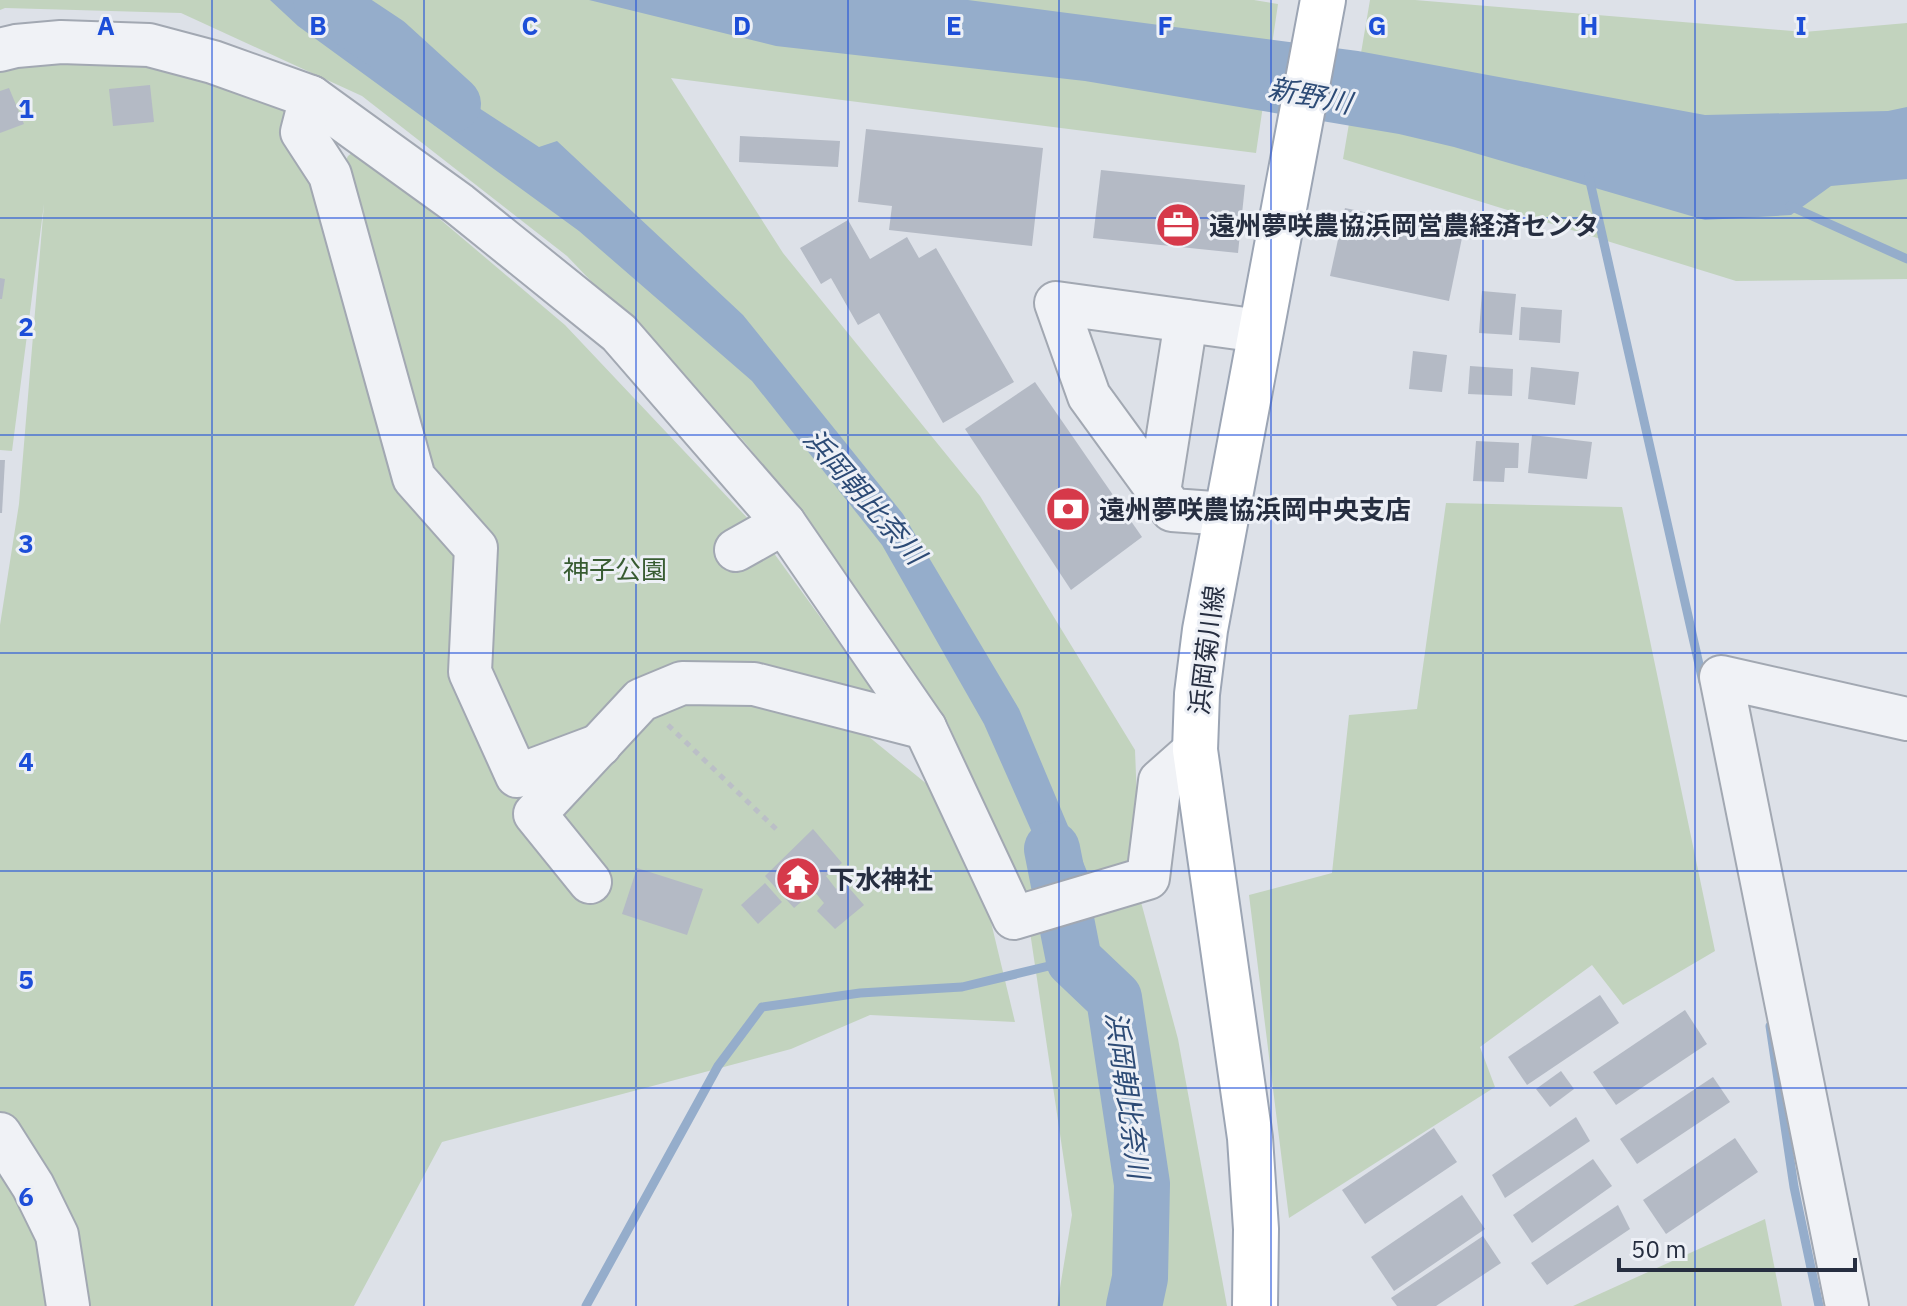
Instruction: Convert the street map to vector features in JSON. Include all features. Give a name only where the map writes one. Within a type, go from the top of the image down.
[{"type":"main road","name":"浜岡菊川線","points":[[1255,1306],[1256,1229],[1250,1138],[1195,750],[1197,694],[1205,630],[1323,0]]},
{"type":"street","points":[[0,50],[61,42],[149,45],[213,62],[311,97],[459,204],[619,333],[784,523],[925,728],[1014,918],[1148,878],[1160,781],[1195,750]]},
{"type":"street","points":[[311,97],[302,132],[330,175],[414,478],[476,548],[470,672],[475,685],[517,776],[600,745]]},
{"type":"street","points":[[1227,514],[1172,510],[1089,396],[1056,303],[1260,331]]},
{"type":"street","points":[[1159,492],[1186,321]]},
{"type":"street","points":[[736,550],[784,523]]},
{"type":"street","points":[[1847,1306],[1721,677],[1907,719]]},
{"type":"street","points":[[590,882],[535,814],[641,700],[682,683],[754,684],[925,728]]},
{"type":"street","points":[[0,1134],[33,1186],[57,1235],[68,1306]]},
{"type":"path","points":[[641,700],[777,830]]},
{"type":"green space","points":[[0,0],[1254,0],[1278,4],[1256,153],[671,78],[783,253],[980,496],[1135,750],[1141,902],[1178,1039],[1227,1306],[1057,1306],[1072,1215],[1025,898],[948,723],[797,507],[742,439],[567,256],[362,96],[181,13],[0,10]]},
{"type":"green space","points":[[1370,0],[1415,0],[1804,32],[1907,23],[1907,279],[1736,281],[1343,159]]},
{"type":"green space","name":"神子公園","points":[[150,60],[257,94],[322,130],[341,170],[348,156],[357,149],[565,325],[752,523],[876,694],[754,684],[682,683],[641,700],[604,741],[656,703],[740,690],[863,732],[944,798],[990,918],[1015,1022],[870,1015],[791,1049],[442,1142],[354,1306],[0,1306],[0,625],[19,504],[44,204],[12,451],[0,450],[0,61]]},
{"type":"green space","points":[[1446,503],[1622,507],[1715,951],[1623,1005],[1592,965],[1480,1047],[1495,1087],[1289,1218],[1249,895],[1332,873],[1349,715],[1417,709]]},
{"type":"green space","points":[[1765,1219],[1782,1306],[1573,1306]]},
{"type":"water","points":[[270,0],[313,0],[539,147],[557,141],[743,315],[903,514],[1019,709],[1091,881],[1058,891],[984,724],[882,545],[752,381],[579,231],[298,26]]},
{"type":"water","name":"新野川","points":[[589,0],[968,0],[1358,51],[1705,115],[1888,111],[1907,107],[1907,179],[1831,186],[1791,215],[1705,220],[1399,134],[1085,81],[776,46]]},
{"type":"building","points":[[150,85],[154,122],[113,126],[109,89]]},
{"type":"building","points":[[9,88],[24,124],[0,133],[0,91]]},
{"type":"building","points":[[866,129],[1043,148],[1032,246],[889,230],[892,206],[858,202]]},
{"type":"building","points":[[740,136],[840,141],[838,167],[739,162]]},
{"type":"building","points":[[1101,170],[1245,185],[1238,253],[1093,238]]},
{"type":"building","points":[[1345,208],[1463,233],[1449,301],[1330,276]]},
{"type":"building","points":[[848,220],[870,259],[907,237],[919,258],[936,248],[1014,382],[943,423],[879,313],[858,325],[831,278],[821,284],[800,248]]},
{"type":"building","points":[[0,278],[5,279],[2,299],[0,299]]},
{"type":"building","points":[[1482,291],[1516,294],[1512,335],[1479,333]]},
{"type":"building","points":[[1521,307],[1562,310],[1560,343],[1519,340]]},
{"type":"building","points":[[1413,351],[1447,355],[1442,392],[1409,389]]},
{"type":"building","points":[[1470,366],[1513,369],[1512,396],[1468,394]]},
{"type":"building","points":[[1531,367],[1579,372],[1575,405],[1528,399]]},
{"type":"building","points":[[1035,382],[1142,537],[1071,590],[965,429]]},
{"type":"building","points":[[1532,435],[1592,442],[1587,479],[1528,473]]},
{"type":"building","points":[[1476,441],[1519,443],[1518,468],[1505,468],[1504,482],[1473,481]]},
{"type":"building","points":[[0,460],[5,460],[2,513],[0,513]]},
{"type":"building","name":"下水神社","points":[[813,829],[842,863],[826,876],[836,889],[843,881],[864,905],[835,929],[817,911],[824,903],[814,891],[794,908],[765,876]]},
{"type":"building","points":[[637,868],[703,889],[687,935],[622,914]]},
{"type":"building","points":[[765,883],[782,902],[758,924],[741,905]]},
{"type":"building","points":[[1600,995],[1619,1023],[1527,1085],[1508,1057]]},
{"type":"building","points":[[1685,1010],[1707,1044],[1616,1105],[1593,1072]]},
{"type":"building","points":[[1561,1071],[1574,1089],[1550,1107],[1536,1089]]},
{"type":"building","points":[[1713,1077],[1730,1102],[1637,1164],[1620,1139]]},
{"type":"building","points":[[1576,1117],[1590,1141],[1505,1198],[1492,1175]]},
{"type":"building","points":[[1434,1128],[1457,1162],[1365,1224],[1342,1190]]},
{"type":"building","points":[[1735,1138],[1758,1172],[1666,1234],[1643,1200]]},
{"type":"building","points":[[1593,1159],[1612,1186],[1532,1243],[1513,1215]]},
{"type":"building","points":[[1462,1195],[1485,1229],[1394,1291],[1371,1257]]},
{"type":"building","points":[[1618,1205],[1630,1229],[1547,1285],[1531,1263]]},
{"type":"building","points":[[1483,1236],[1501,1263],[1436,1306],[1397,1306],[1391,1298]]},
{"type":"waterway","name":"浜岡朝比奈川","points":[[321,0],[386,43],[453,104]]},
{"type":"waterway","points":[[1589,177],[1703,682]]},
{"type":"waterway","points":[[1790,206],[1907,259]]},
{"type":"waterway","name":"浜岡朝比奈川","points":[[1052,849],[1074,960],[1114,998],[1142,1184],[1140,1278],[1134,1306]]},
{"type":"waterway","points":[[586,1306],[718,1066],[762,1007],[860,993],[962,987],[1074,960]]},
{"type":"waterway","points":[[1770,1026],[1794,1187],[1819,1306]]},
{"type":"place","name":"遠州夢咲農協浜岡営農経済センタ","points":[[1178,225]]},
{"type":"place","name":"遠州夢咲農協浜岡中央支店","points":[[1068,509]]},
{"type":"place","name":"下水神社","points":[[798,879]]}]
